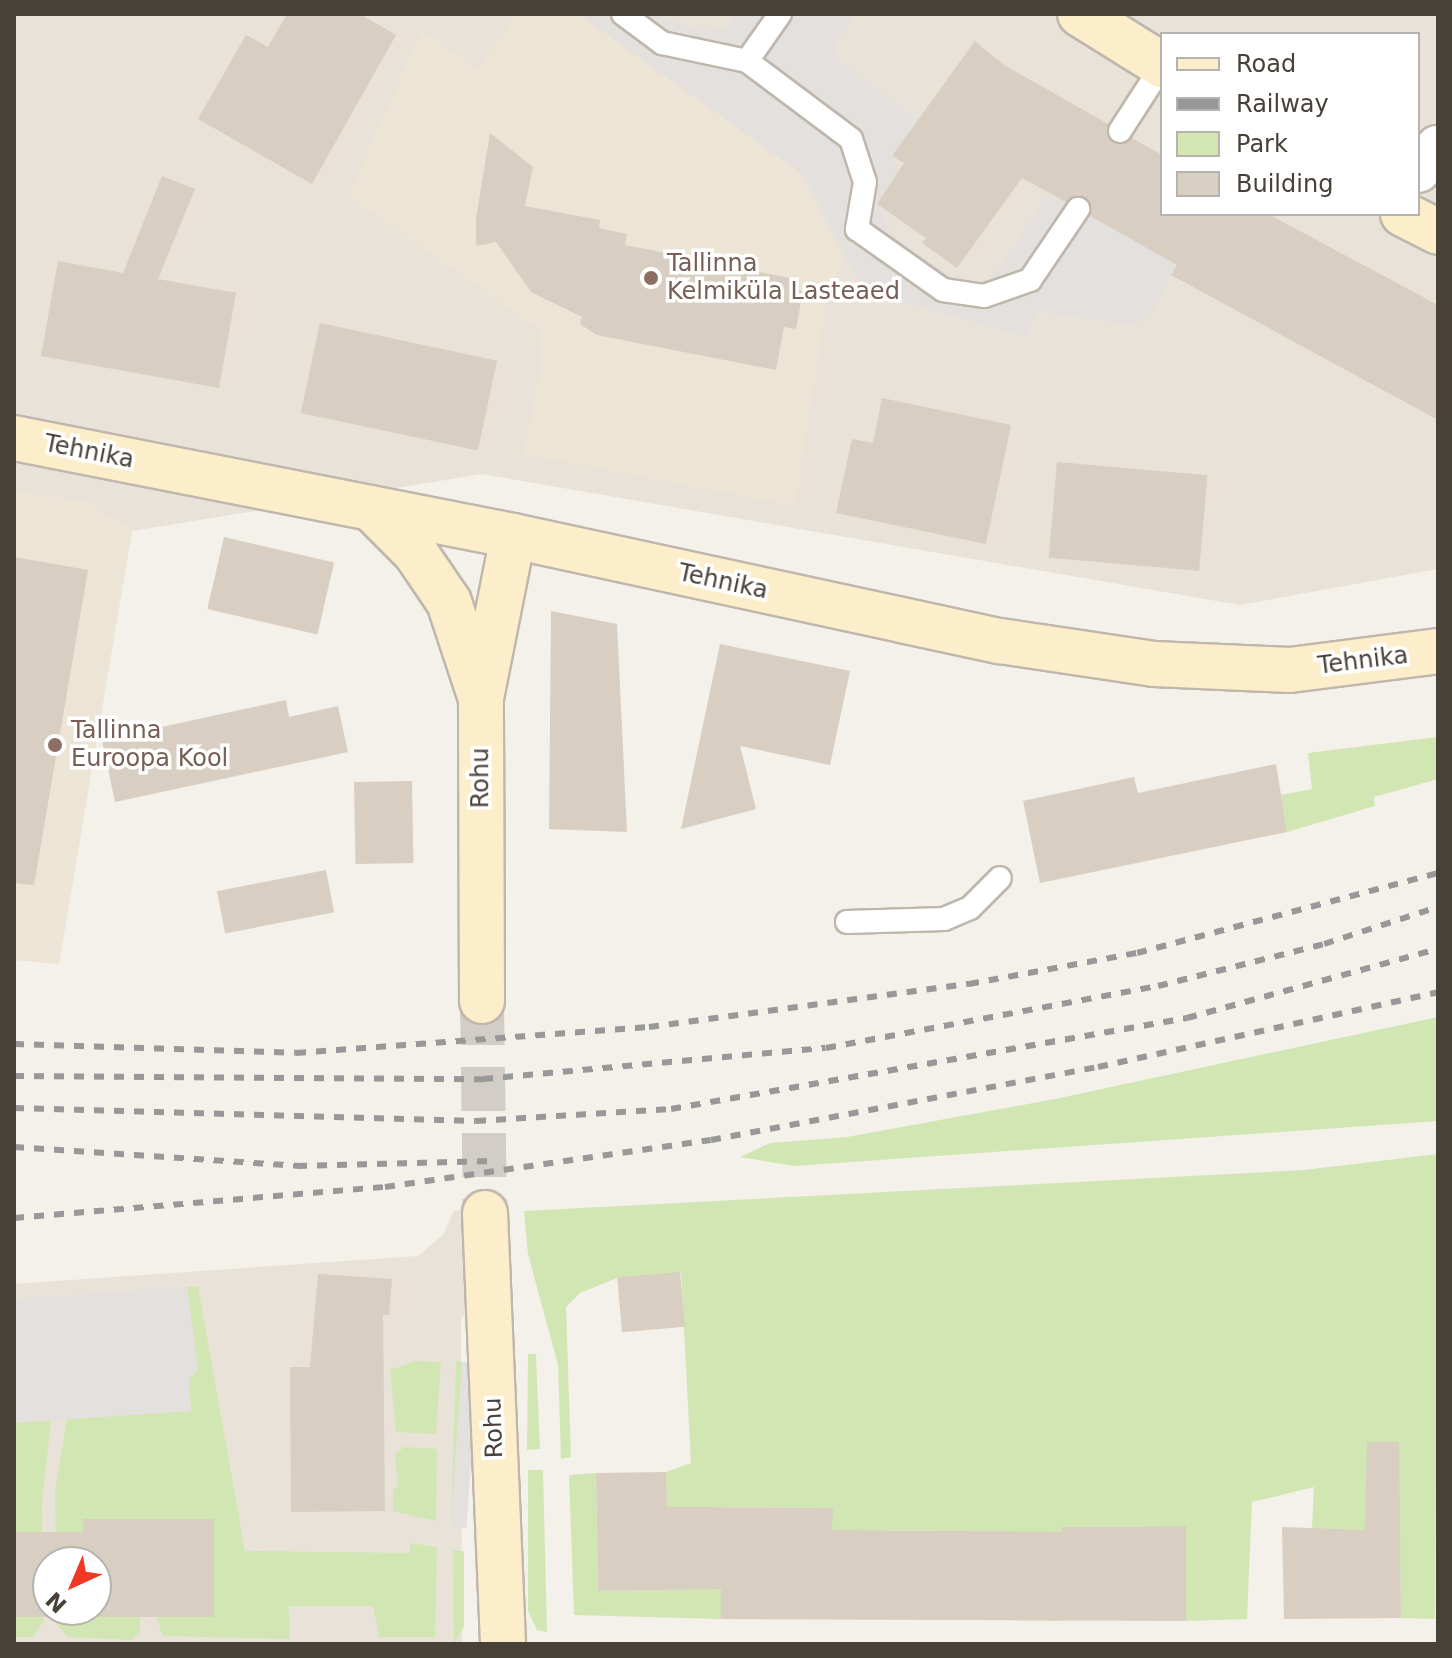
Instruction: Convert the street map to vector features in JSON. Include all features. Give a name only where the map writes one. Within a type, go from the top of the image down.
[{"type":"street","points":[[1080,14],[1160,65]]},
{"type":"street","points":[[1420,168],[1438,148]]},
{"type":"street","points":[[1407,216],[1438,232]]},
{"type":"street","name":"Tehnika","points":[[14,438],[513,536],[1000,641],[1154,664],[1290,670],[1438,651]]},
{"type":"street","name":"Rohu","points":[[371,508],[415,552],[449,602],[481,698]]},
{"type":"street","name":"Rohu","points":[[482,1001],[481,698],[513,536]]},
{"type":"street","name":"Rohu","points":[[485,1213],[503,1644]]},
{"type":"lane","points":[[623,14],[662,43],[747,61],[851,139],[865,182],[857,229],[943,290],[984,296],[1030,280],[1078,209]]},
{"type":"lane","points":[[747,61],[780,14]]},
{"type":"lane","points":[[1120,131],[1160,69]]},
{"type":"lane","points":[[847,922],[944,919],[970,908],[1000,878]]},
{"type":"shaded area","points":[[14,14],[1438,14],[1438,569],[1240,605],[482,474],[132,531],[84,501],[14,493]]},
{"type":"shaded area","name":"Tallinna Kelmiküla Lasteaed","points":[[516,14],[578,14],[802,174],[843,256],[827,301],[795,506],[523,454],[542,366],[540,330],[348,196],[422,31],[478,70]]},
{"type":"shaded area","points":[[578,14],[651,14],[701,31],[724,29],[737,14],[856,14],[833,47],[838,60],[918,121],[892,156],[898,173],[877,204],[892,234],[952,279],[974,283],[987,280],[1002,265],[1049,193],[1177,265],[1152,312],[1136,325],[1037,312],[1027,337],[863,290],[802,174]]},
{"type":"shaded area","name":"Tallinna Euroopa Kool","points":[[14,493],[84,501],[132,531],[59,964],[14,960]]},
{"type":"shaded area","points":[[454,1210],[476,1212],[482,1287],[461,1319],[462,1644],[14,1644],[14,1284],[418,1256],[443,1235]]},
{"type":"shaded area","points":[[187,1287],[198,1369],[189,1379],[191,1411],[14,1423],[14,1299]]},
{"type":"shaded area","points":[[462,1362],[478,1363],[466,1528],[450,1527]]},
{"type":"green space","points":[[1438,737],[1438,779],[1374,797],[1375,806],[1287,832],[1281,795],[1312,789],[1308,753]]},
{"type":"green space","points":[[1438,1017],[1438,1121],[794,1166],[740,1157],[770,1143],[847,1137],[1055,1099]]},
{"type":"green space","points":[[1438,1154],[1435,1619],[1401,1618],[1399,1505],[1365,1530],[1312,1529],[1314,1487],[1252,1502],[1247,1619],[1186,1621],[1185,1526],[1062,1527],[1062,1621],[1008,1620],[1009,1532],[886,1530],[831,1619],[832,1508],[722,1507],[721,1619],[574,1615],[569,1475],[596,1473],[598,1591],[668,1590],[666,1472],[691,1463],[681,1273],[617,1278],[580,1293],[566,1307],[571,1457],[561,1459],[558,1365],[528,1254],[524,1211],[1304,1170]]},
{"type":"green space","points":[[198,1286],[245,1551],[410,1553],[410,1543],[437,1547],[435,1637],[379,1637],[373,1606],[289,1606],[290,1639],[163,1636],[156,1617],[214,1616],[214,1519],[83,1519],[83,1546],[56,1546],[55,1490],[67,1419],[190,1410],[189,1378],[198,1369],[187,1287]]},
{"type":"green space","points":[[528,1354],[536,1354],[540,1449],[527,1450]]},
{"type":"green space","points":[[416,1361],[441,1362],[436,1434],[396,1432],[390,1370]]},
{"type":"green space","points":[[456,1361],[462,1362],[463,1527],[451,1523]]},
{"type":"green space","points":[[51,1420],[42,1502],[42,1546],[32,1546],[32,1626],[40,1626],[33,1637],[14,1637],[14,1423]]},
{"type":"green space","points":[[404,1447],[437,1449],[436,1521],[393,1511],[393,1491],[398,1485],[395,1455]]},
{"type":"green space","points":[[528,1470],[543,1470],[547,1632],[537,1630],[528,1611]]},
{"type":"green space","points":[[453,1550],[464,1551],[464,1627],[454,1644]]},
{"type":"green space","points":[[112,1617],[140,1617],[140,1633],[132,1640],[67,1637],[58,1626],[112,1626]]},
{"type":"building","points":[[287,14],[360,14],[396,35],[312,184],[198,119],[246,35],[268,47]]},
{"type":"building","points":[[975,41],[1004,65],[1108,124],[1113,143],[1132,138],[1160,154],[1160,216],[1272,216],[1438,305],[1438,420],[1171,275],[1177,265],[1090,216],[1090,202],[1080,195],[1066,202],[1022,178],[957,268],[922,243],[926,238],[877,204],[904,163],[892,156]]},
{"type":"building","points":[[490,133],[533,167],[525,206],[600,220],[599,228],[627,234],[625,245],[795,279],[793,289],[803,291],[796,329],[784,327],[776,370],[597,335],[580,324],[582,317],[531,292],[496,242],[476,246],[476,219]]},
{"type":"building","points":[[162,176],[195,189],[158,279],[236,293],[219,388],[41,356],[58,261],[123,273]]},
{"type":"building","points":[[320,323],[497,361],[478,451],[301,413]]},
{"type":"building","points":[[882,398],[1011,425],[986,544],[836,513],[852,439],[873,443]]},
{"type":"building","points":[[1057,462],[1207,475],[1199,571],[1049,558]]},
{"type":"building","points":[[224,537],[334,562],[317,635],[207,609]]},
{"type":"building","points":[[14,557],[88,570],[34,885],[14,883]]},
{"type":"building","points":[[551,611],[617,624],[627,832],[549,829]]},
{"type":"building","points":[[720,644],[850,671],[830,765],[740,746],[756,809],[681,829]]},
{"type":"building","points":[[286,700],[289,717],[338,706],[348,752],[115,802],[102,740]]},
{"type":"building","points":[[1276,764],[1287,832],[1040,883],[1023,801],[1134,777],[1138,793]]},
{"type":"building","points":[[412,781],[413,863],[355,864],[354,782]]},
{"type":"building","points":[[326,870],[334,912],[225,933],[217,891]]},
{"type":"building","points":[[680,1272],[685,1327],[622,1332],[617,1277]]},
{"type":"building","points":[[318,1274],[392,1279],[389,1315],[383,1315],[385,1511],[291,1512],[290,1367],[310,1367]]},
{"type":"building","points":[[1367,1442],[1399,1442],[1401,1618],[1284,1619],[1282,1527],[1365,1530]]},
{"type":"building","points":[[666,1472],[667,1507],[833,1508],[832,1530],[1062,1532],[1062,1527],[1186,1526],[1186,1621],[721,1619],[721,1589],[598,1591],[596,1473]]},
{"type":"building","points":[[83,1519],[214,1519],[214,1617],[112,1617],[112,1546],[32,1546],[32,1617],[14,1617],[14,1532],[83,1532]]},
{"type":"tunnel","points":[[482,1001],[485,1213]]},
{"type":"railway","points":[[14,1044],[296,1053],[649,1027],[969,984],[1137,953],[1438,873]]},
{"type":"railway","points":[[14,1076],[483,1079],[826,1048],[1158,986],[1324,944],[1438,907]]},
{"type":"railway","points":[[14,1108],[476,1121],[671,1109],[1187,1018],[1438,949]]},
{"type":"railway","points":[[14,1218],[385,1187],[711,1140],[1098,1067],[1438,992]]},
{"type":"railway","points":[[14,1147],[297,1166],[492,1161]]},
{"type":"place","name":"Tallinna Kelmiküla Lasteaed","points":[[651,278]]},
{"type":"place","name":"Tallinna Euroopa Kool","points":[[55,745]]}]
